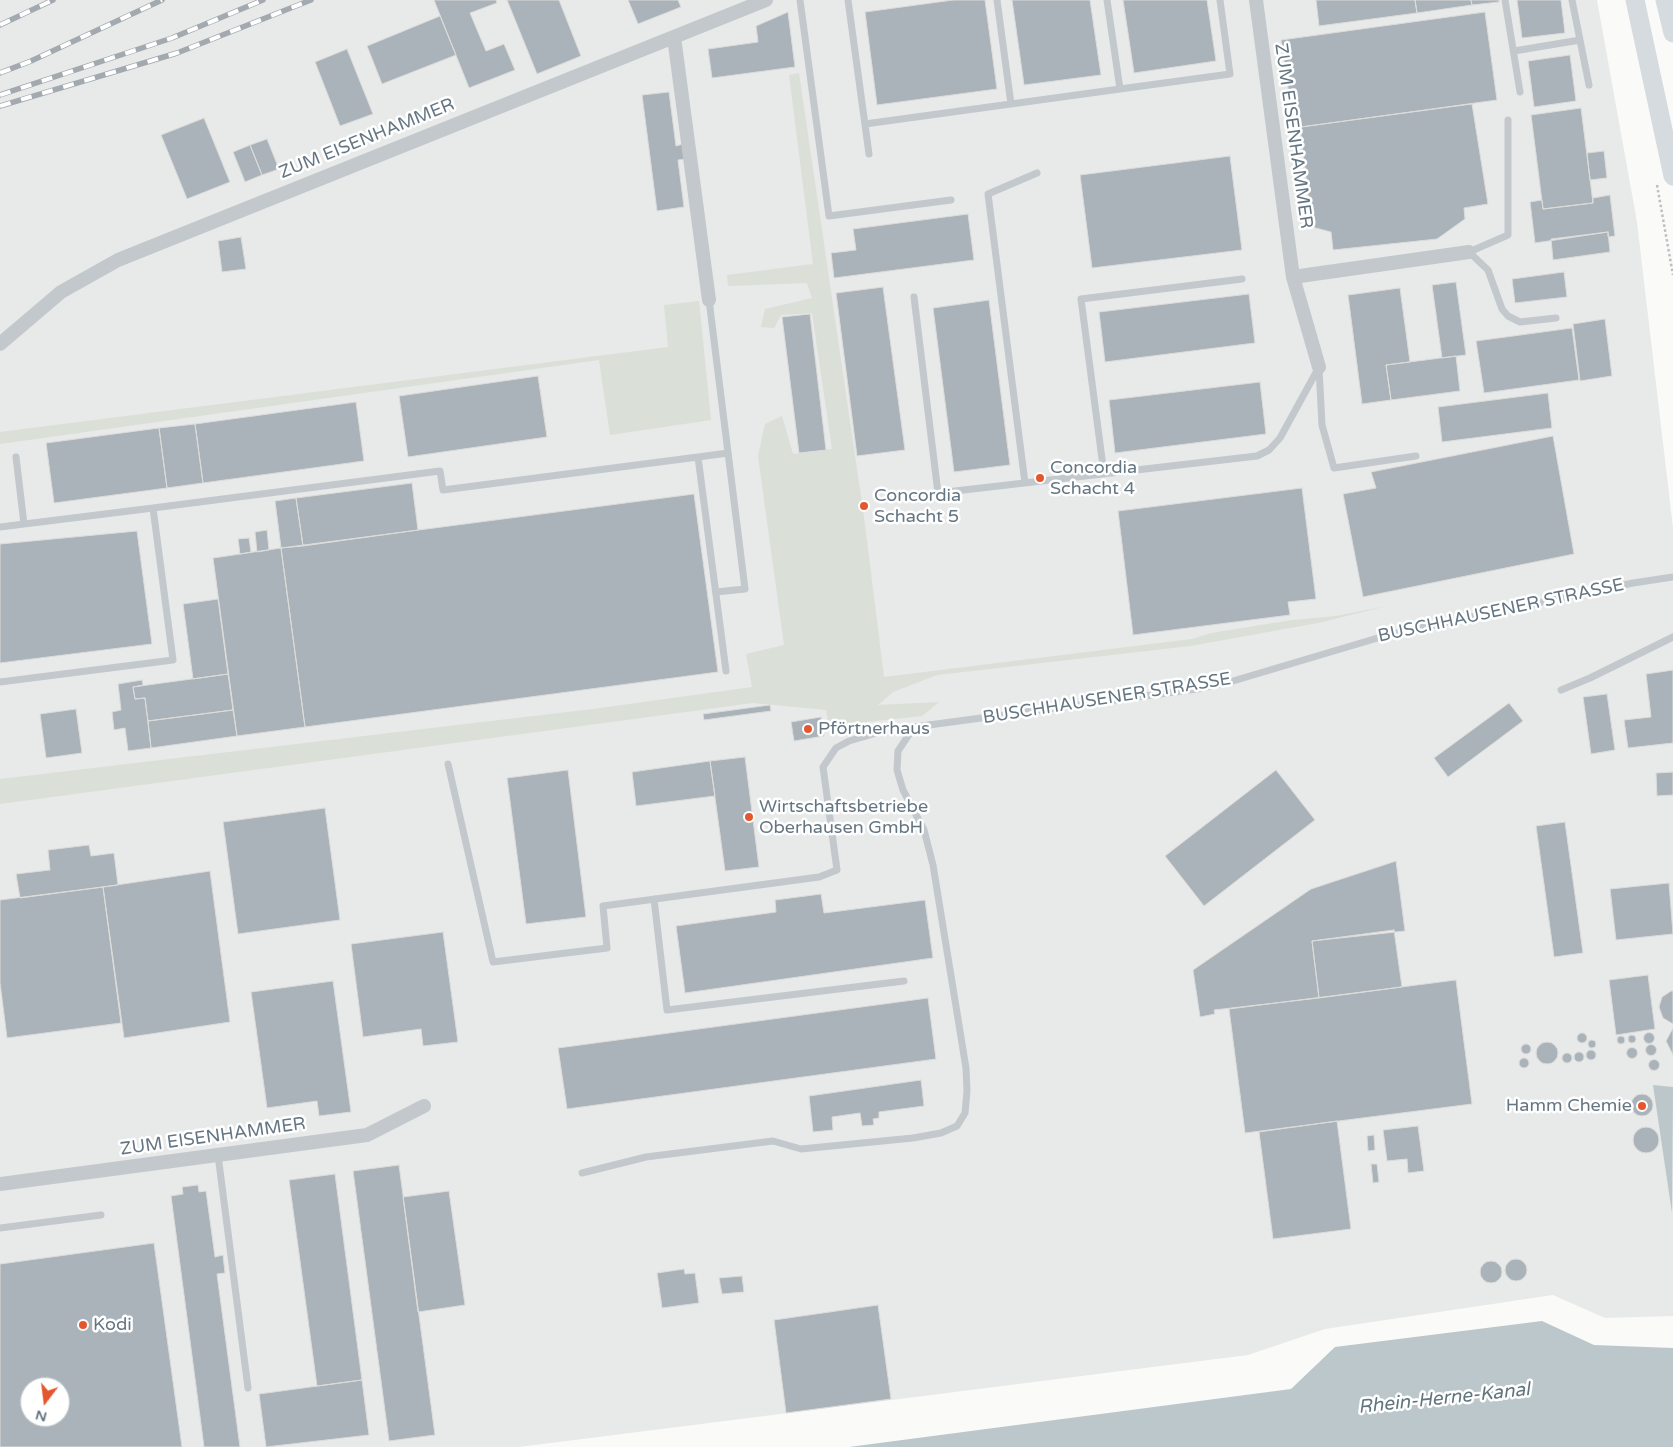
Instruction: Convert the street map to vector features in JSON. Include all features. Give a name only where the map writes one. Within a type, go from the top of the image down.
[{"type":"main road","points":[[1635,0],[1673,176]]},
{"type":"main road","points":[[1665,0],[1673,33]]},
{"type":"street","name":"ZUM EISENHAMMER","points":[[0,344],[61,292],[118,260],[766,0]]},
{"type":"street","name":"ZUM EISENHAMMER","points":[[1256,0],[1293,277],[1319,367]]},
{"type":"street","points":[[674,37],[709,300]]},
{"type":"street","points":[[1293,277],[1469,252]]},
{"type":"street","name":"ZUM EISENHAMMER","points":[[0,1184],[367,1135],[424,1106]]},
{"type":"lane","points":[[800,0],[830,216],[951,200]]},
{"type":"lane","points":[[848,0],[869,154]]},
{"type":"lane","points":[[997,0],[1011,104]]},
{"type":"lane","points":[[1107,0],[1120,89]]},
{"type":"lane","points":[[865,124],[1230,74],[1220,0]]},
{"type":"lane","points":[[1505,0],[1520,92]]},
{"type":"lane","points":[[1572,0],[1589,85]]},
{"type":"lane","points":[[1514,51],[1580,40]]},
{"type":"lane","points":[[1508,120],[1508,235],[1469,252],[1488,270],[1502,309],[1508,316],[1520,322],[1556,318]]},
{"type":"lane","points":[[1025,483],[988,194],[1037,173]]},
{"type":"lane","points":[[1104,474],[1081,299],[1242,279]]},
{"type":"lane","points":[[914,297],[938,493],[1257,456],[1269,450],[1280,438],[1319,367]]},
{"type":"lane","points":[[709,300],[745,589],[716,592]]},
{"type":"lane","points":[[1319,367],[1322,425],[1334,468],[1416,456]]},
{"type":"lane","points":[[0,527],[440,471],[442,490],[728,453]]},
{"type":"lane","points":[[16,457],[24,524]]},
{"type":"lane","points":[[698,457],[726,672]]},
{"type":"lane","points":[[0,682],[173,660],[153,508]]},
{"type":"lane","name":"BUSCHHAUSENER STRASSE","points":[[654,900],[819,877],[836,870],[823,767],[836,748],[849,741],[880,732],[1197,689],[1233,681],[1391,634],[1632,583],[1673,577]]},
{"type":"lane","points":[[1561,690],[1590,678],[1673,637]]},
{"type":"lane","points":[[582,1173],[646,1158],[773,1141],[801,1149],[941,1134],[957,1126],[964,1113],[967,1091],[966,1068],[929,842],[903,790],[897,770],[898,751],[914,727]]},
{"type":"lane","points":[[448,764],[493,962],[607,948],[603,906],[654,900],[667,1010],[904,980]]},
{"type":"lane","points":[[218,1155],[248,1388]]},
{"type":"lane","points":[[0,1228],[101,1215]]},
{"type":"shaded area","points":[[0,0],[1597,0],[1637,222],[1673,528],[1673,1316],[1605,1318],[1553,1295],[1325,1329],[1248,1355],[519,1447],[0,1447]]},
{"type":"shaded area","points":[[799,73],[864,517],[884,677],[1192,639],[1211,633],[1292,620],[1336,616],[1387,606],[1318,623],[1190,646],[937,675],[893,692],[878,705],[939,702],[922,716],[829,726],[826,710],[753,703],[0,804],[0,779],[593,709],[752,687],[746,654],[784,645],[758,456],[765,424],[782,416],[793,454],[832,449],[812,313],[781,315],[774,328],[761,327],[765,309],[812,298],[807,283],[728,286],[727,275],[813,264],[789,75]]},
{"type":"shaded area","points":[[699,301],[711,420],[610,435],[599,360],[0,444],[0,432],[668,347],[664,305]]},
{"type":"water","points":[[1653,1085],[1673,1087],[1672,1213]]},
{"type":"water","name":"Rhein-Herne-Kanal","points":[[1542,1321],[1594,1345],[1673,1348],[1673,1447],[849,1447],[1291,1389],[1335,1347]]},
{"type":"building","points":[[434,0],[496,0],[497,3],[470,13],[486,51],[504,44],[515,70],[469,88]]},
{"type":"building","points":[[507,0],[559,0],[581,56],[537,74]]},
{"type":"building","points":[[628,0],[678,0],[681,7],[638,24]]},
{"type":"building","points":[[953,0],[985,0],[997,89],[877,105],[865,12]]},
{"type":"building","points":[[1012,0],[1090,0],[1101,75],[1024,85]]},
{"type":"building","points":[[1123,0],[1207,0],[1216,61],[1134,73]]},
{"type":"building","points":[[1316,0],[1415,0],[1417,13],[1319,26]]},
{"type":"building","points":[[1415,0],[1471,0],[1472,5],[1417,13]]},
{"type":"building","points":[[1471,0],[1499,0],[1499,2],[1472,5]]},
{"type":"building","points":[[1517,0],[1561,0],[1565,33],[1522,38]]},
{"type":"building","points":[[788,12],[795,67],[712,78],[708,49],[758,42],[756,26]]},
{"type":"building","points":[[1485,12],[1497,100],[1294,128],[1281,40]]},
{"type":"building","points":[[440,16],[456,55],[382,84],[367,46]]},
{"type":"building","points":[[347,49],[373,114],[340,126],[315,62]]},
{"type":"building","points":[[1570,55],[1576,101],[1534,107],[1528,61]]},
{"type":"building","points":[[669,92],[676,146],[683,144],[685,159],[678,160],[684,207],[657,211],[642,95]]},
{"type":"building","points":[[1472,104],[1488,204],[1464,208],[1465,219],[1437,239],[1333,250],[1331,232],[1312,227],[1300,127]]},
{"type":"building","points":[[1581,108],[1593,203],[1543,209],[1531,115]]},
{"type":"building","points":[[204,118],[230,182],[187,199],[161,135]]},
{"type":"building","points":[[267,139],[279,169],[262,175],[250,145]]},
{"type":"building","points":[[250,145],[262,175],[245,182],[233,152]]},
{"type":"building","points":[[1604,151],[1607,178],[1590,180],[1587,153]]},
{"type":"building","points":[[1230,156],[1242,250],[1092,268],[1080,175]]},
{"type":"building","points":[[1610,195],[1615,236],[1608,237],[1608,232],[1535,243],[1530,202],[1542,200],[1543,209],[1593,203],[1593,198]]},
{"type":"building","points":[[968,214],[974,260],[834,278],[831,253],[856,250],[853,229]]},
{"type":"building","points":[[1608,232],[1610,252],[1553,260],[1551,239]]},
{"type":"building","points":[[241,237],[246,269],[222,272],[218,241]]},
{"type":"building","points":[[1564,272],[1567,297],[1515,303],[1512,279]]},
{"type":"building","points":[[1456,282],[1466,355],[1442,358],[1432,285]]},
{"type":"building","points":[[883,287],[905,450],[857,456],[836,293]]},
{"type":"building","points":[[1400,288],[1410,362],[1386,365],[1391,400],[1362,404],[1348,295]]},
{"type":"building","points":[[1249,294],[1255,343],[1105,362],[1099,312]]},
{"type":"building","points":[[989,300],[1010,465],[954,472],[933,308]]},
{"type":"building","points":[[810,314],[826,450],[799,453],[782,317]]},
{"type":"building","points":[[1605,319],[1612,376],[1580,381],[1573,324]]},
{"type":"building","points":[[1572,328],[1579,380],[1484,393],[1476,341]]},
{"type":"building","points":[[1456,356],[1460,391],[1391,400],[1386,365]]},
{"type":"building","points":[[538,376],[547,437],[408,457],[399,396]]},
{"type":"building","points":[[1260,382],[1266,434],[1115,453],[1109,400]]},
{"type":"building","points":[[1548,393],[1552,428],[1442,442],[1438,407]]},
{"type":"building","points":[[356,402],[364,461],[203,483],[195,424]]},
{"type":"building","points":[[195,424],[203,483],[167,488],[159,428]]},
{"type":"building","points":[[159,428],[167,488],[54,503],[46,443]]},
{"type":"building","points":[[1553,436],[1574,554],[1363,597],[1343,494],[1376,488],[1371,472]]},
{"type":"building","points":[[412,483],[418,530],[303,546],[296,498]]},
{"type":"building","points":[[1302,488],[1316,599],[1288,602],[1290,615],[1133,635],[1118,511]]},
{"type":"building","points":[[694,494],[718,672],[305,727],[281,548]]},
{"type":"building","points":[[296,498],[303,546],[281,548],[275,501]]},
{"type":"building","points":[[267,530],[269,550],[257,552],[255,532]]},
{"type":"building","points":[[137,531],[152,644],[0,663],[0,544]]},
{"type":"building","points":[[249,538],[251,552],[240,554],[238,539]]},
{"type":"building","points":[[281,548],[305,727],[237,736],[213,558]]},
{"type":"building","points":[[218,599],[228,674],[193,679],[183,604]]},
{"type":"building","points":[[1673,670],[1673,743],[1628,748],[1624,720],[1651,717],[1646,674]]},
{"type":"building","points":[[228,674],[233,710],[148,721],[145,698],[135,699],[133,687]]},
{"type":"building","points":[[142,680],[143,685],[133,687],[135,699],[145,698],[151,748],[128,751],[125,728],[114,730],[112,712],[121,710],[118,684]]},
{"type":"building","points":[[1607,694],[1615,750],[1591,754],[1583,697]]},
{"type":"building","points":[[1509,703],[1523,721],[1448,777],[1434,758]]},
{"type":"building","points":[[770,705],[771,711],[704,720],[703,714]]},
{"type":"building","points":[[76,709],[82,753],[46,758],[40,714]]},
{"type":"building","points":[[233,710],[237,736],[151,748],[148,721]]},
{"type":"building","name":"Pförtnerhaus","points":[[821,717],[824,736],[794,741],[791,722]]},
{"type":"building","points":[[745,757],[759,867],[725,871],[710,761]]},
{"type":"building","points":[[710,761],[715,796],[636,806],[632,772]]},
{"type":"building","points":[[568,770],[586,917],[526,924],[507,778]]},
{"type":"building","points":[[1276,770],[1315,820],[1204,906],[1165,856]]},
{"type":"building","points":[[1673,772],[1673,795],[1657,796],[1656,773]]},
{"type":"building","points":[[325,808],[340,920],[238,934],[223,822]]},
{"type":"building","points":[[1565,822],[1583,953],[1554,957],[1536,826]]},
{"type":"building","points":[[89,845],[91,856],[114,853],[118,885],[20,898],[16,874],[50,870],[48,850]]},
{"type":"building","points":[[1396,861],[1405,931],[1312,941],[1319,998],[1214,1010],[1215,1014],[1200,1017],[1193,970],[1311,889]]},
{"type":"building","points":[[210,871],[230,1022],[124,1038],[103,887]]},
{"type":"building","points":[[1669,883],[1673,934],[1616,940],[1610,889]]},
{"type":"building","points":[[103,887],[121,1023],[7,1038],[0,983],[0,900]]},
{"type":"building","points":[[821,894],[824,913],[925,900],[933,958],[685,993],[676,926],[776,912],[775,900]]},
{"type":"building","points":[[1394,930],[1402,987],[1319,998],[1312,941]]},
{"type":"building","points":[[443,932],[458,1042],[423,1046],[421,1029],[363,1037],[351,944]]},
{"type":"building","points":[[1648,975],[1655,1029],[1616,1035],[1609,980]]},
{"type":"building","points":[[1456,980],[1472,1104],[1245,1133],[1229,1009]]},
{"type":"building","points":[[333,981],[351,1112],[319,1116],[317,1101],[267,1108],[251,992]]},
{"type":"building","points":[[1673,991],[1673,1024],[1663,1018],[1659,1007],[1662,997]]},
{"type":"building","points":[[928,998],[936,1059],[567,1109],[558,1048]]},
{"type":"building","points":[[1673,1028],[1673,1055],[1666,1041]]},
{"type":"building","points":[[1649,1032],[1655,1038],[1649,1044],[1643,1038]]},
{"type":"building","points":[[1582,1033],[1587,1038],[1582,1043],[1577,1038]]},
{"type":"building","points":[[1632,1035],[1636,1039],[1632,1043],[1628,1039]]},
{"type":"building","points":[[1621,1036],[1625,1040],[1621,1044],[1617,1040]]},
{"type":"building","points":[[1592,1040],[1596,1044],[1592,1048],[1588,1044]]},
{"type":"building","points":[[1547,1042],[1555,1045],[1558,1053],[1555,1061],[1547,1064],[1539,1061],[1536,1053],[1539,1045]]},
{"type":"building","points":[[1526,1044],[1531,1049],[1526,1054],[1521,1049]]},
{"type":"building","points":[[1651,1044],[1657,1050],[1651,1056],[1645,1050]]},
{"type":"building","points":[[1632,1047],[1638,1053],[1632,1059],[1626,1053]]},
{"type":"building","points":[[1591,1050],[1596,1055],[1591,1060],[1586,1055]]},
{"type":"building","points":[[1579,1052],[1584,1057],[1579,1062],[1574,1057]]},
{"type":"building","points":[[1567,1053],[1572,1058],[1567,1063],[1562,1058]]},
{"type":"building","points":[[1524,1058],[1529,1063],[1524,1068],[1519,1063]]},
{"type":"building","points":[[1654,1059],[1660,1065],[1654,1071],[1648,1065]]},
{"type":"building","points":[[921,1080],[924,1106],[879,1112],[879,1118],[873,1119],[874,1125],[862,1126],[860,1113],[832,1117],[833,1130],[813,1132],[809,1096]]},
{"type":"building","name":"Hamm Chemie","points":[[1642,1094],[1650,1097],[1653,1105],[1650,1113],[1642,1116],[1634,1113],[1631,1105],[1634,1097]]},
{"type":"building","points":[[1337,1121],[1351,1229],[1273,1239],[1259,1132]]},
{"type":"building","points":[[1418,1126],[1424,1171],[1408,1173],[1407,1159],[1387,1161],[1383,1130]]},
{"type":"building","points":[[1646,1127],[1655,1131],[1659,1140],[1655,1149],[1646,1153],[1637,1149],[1633,1140],[1637,1131]]},
{"type":"building","points":[[1374,1135],[1375,1150],[1368,1151],[1367,1136]]},
{"type":"building","points":[[1371,1164],[1377,1164],[1379,1182],[1373,1183]]},
{"type":"building","points":[[399,1165],[435,1435],[389,1441],[353,1171]]},
{"type":"building","points":[[335,1174],[362,1380],[317,1386],[289,1180]]},
{"type":"building","points":[[198,1185],[199,1192],[206,1191],[215,1257],[223,1255],[225,1273],[217,1274],[240,1447],[204,1447],[171,1196],[183,1194],[182,1187]]},
{"type":"building","points":[[449,1191],[465,1305],[418,1312],[403,1197]]},
{"type":"building","name":"Kodi","points":[[154,1243],[182,1447],[0,1447],[0,1264]]},
{"type":"building","points":[[1516,1259],[1524,1262],[1527,1270],[1524,1278],[1516,1281],[1508,1278],[1505,1270],[1508,1262]]},
{"type":"building","points":[[1491,1261],[1499,1264],[1502,1272],[1499,1280],[1491,1283],[1483,1280],[1480,1272],[1483,1264]]},
{"type":"building","points":[[684,1269],[685,1274],[695,1273],[699,1303],[662,1308],[657,1273]]},
{"type":"building","points":[[742,1276],[744,1292],[722,1294],[719,1278]]},
{"type":"building","points":[[878,1305],[891,1399],[786,1413],[774,1320]]},
{"type":"building","points":[[362,1380],[369,1435],[266,1447],[259,1394]]},
{"type":"railway","points":[[0,25],[53,0]]},
{"type":"railway","points":[[0,73],[31,61],[162,0]]},
{"type":"railway","points":[[0,95],[172,38],[263,0]]},
{"type":"railway","points":[[0,106],[177,53],[311,0]]},
{"type":"place","name":"Concordia Schacht 4","points":[[1040,478]]},
{"type":"place","name":"Concordia Schacht 5","points":[[864,506]]},
{"type":"place","name":"Pförtnerhaus","points":[[808,729]]},
{"type":"place","name":"Wirtschaftsbetriebe Oberhausen GmbH","points":[[749,817]]},
{"type":"place","name":"Hamm Chemie","points":[[1642,1106]]},
{"type":"place","name":"Kodi","points":[[83,1325]]}]
